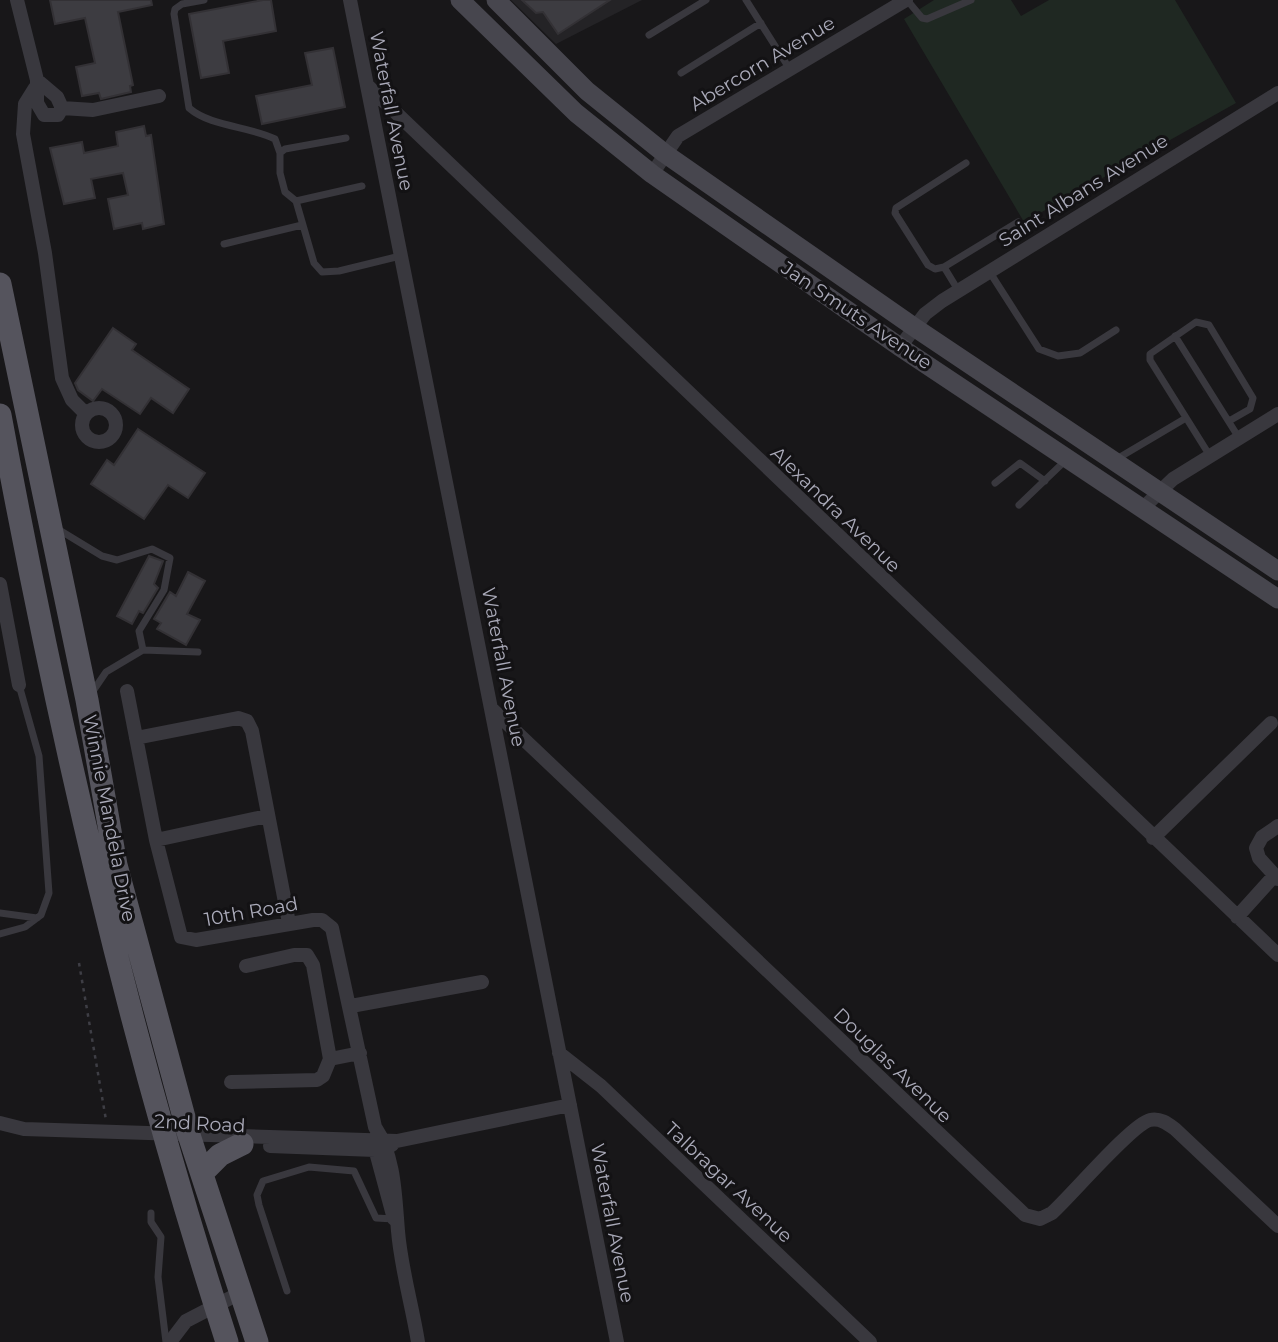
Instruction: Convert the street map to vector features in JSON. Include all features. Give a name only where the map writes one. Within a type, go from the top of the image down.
[{"type":"main road","name":"Jan Smuts Avenue","points":[[460,0],[576,113],[652,174],[900,346],[1278,599]]},
{"type":"main road","name":"Jan Smuts Avenue","points":[[496,0],[587,91],[664,153],[914,327],[1278,571]]},
{"type":"main road","name":"Winnie Mandela Drive","points":[[0,284],[87,700],[116,865],[190,1136],[257,1342]]},
{"type":"main road","name":"Winnie Mandela Drive","points":[[0,415],[94,870],[143,1066],[228,1342]]},
{"type":"main road","points":[[202,1173],[220,1155],[242,1144]]},
{"type":"street","points":[[17,0],[36,84],[37,103],[44,115],[54,117],[62,108]]},
{"type":"street","name":"Waterfall Avenue","points":[[350,0],[494,710],[617,1342]]},
{"type":"street","name":"Abercorn Avenue","points":[[652,174],[678,136],[907,0]]},
{"type":"street","points":[[36,84],[57,97],[62,108]]},
{"type":"street","points":[[36,84],[25,104],[23,134],[46,253],[62,378],[72,400],[86,414]]},
{"type":"street","name":"Alexandra Avenue","points":[[369,87],[1278,955]]},
{"type":"street","name":"Saint Albans Avenue","points":[[900,346],[932,308],[958,290],[1278,93]]},
{"type":"street","points":[[62,108],[93,110],[159,96]]},
{"type":"street","points":[[1144,507],[1158,492],[1278,414]]},
{"type":"street","points":[[0,584],[5,651],[19,685]]},
{"type":"street","name":"10th Road","points":[[127,691],[156,839],[179,932],[185,940],[322,920],[332,928],[396,1194],[396,1225],[418,1342]]},
{"type":"street","name":"Douglas Avenue","points":[[494,710],[1025,1215],[1040,1219],[1052,1213],[1133,1132],[1153,1119],[1175,1129],[1278,1226]]},
{"type":"street","points":[[136,738],[238,718],[247,721],[252,731],[289,923]]},
{"type":"street","points":[[1153,838],[1271,723]]},
{"type":"street","points":[[156,839],[267,816]]},
{"type":"street","points":[[1237,917],[1276,877],[1257,855],[1256,848],[1262,837],[1278,826]]},
{"type":"street","points":[[231,1082],[317,1080],[323,1076],[330,1059],[311,960],[307,956],[294,955],[246,966]]},
{"type":"street","points":[[351,1006],[482,982]]},
{"type":"street","points":[[330,1059],[360,1053]]},
{"type":"street","name":"Talbragar Avenue","points":[[559,1053],[601,1086],[870,1342]]},
{"type":"street","name":"2nd Road","points":[[190,1136],[242,1144],[382,1141],[570,1105]]},
{"type":"street","name":"2nd Road","points":[[0,1123],[24,1129],[108,1130],[164,1136]]},
{"type":"street","name":"2nd Road","points":[[0,1130],[21,1134],[382,1141]]},
{"type":"street","points":[[168,1342],[186,1321],[240,1293]]},
{"type":"lane","points":[[204,0],[182,4],[174,14],[189,107],[203,117],[263,133],[275,139],[280,153],[279,173],[285,192],[296,201],[314,263],[322,272],[339,271],[401,256]]},
{"type":"lane","points":[[649,34],[706,0]]},
{"type":"lane","points":[[746,0],[789,68]]},
{"type":"lane","points":[[907,0],[922,18],[928,19],[971,0]]},
{"type":"lane","points":[[681,73],[761,23]]},
{"type":"lane","points":[[280,153],[285,149],[346,138]]},
{"type":"lane","points":[[966,163],[896,208],[895,213],[928,265],[935,269],[944,267],[1018,222]]},
{"type":"lane","points":[[296,201],[362,186]]},
{"type":"lane","points":[[224,244],[302,225]]},
{"type":"lane","points":[[944,267],[958,290]]},
{"type":"lane","points":[[989,271],[1039,349],[1058,356],[1080,353],[1116,330]]},
{"type":"lane","points":[[1210,456],[1150,360],[1150,354],[1155,348],[1196,322],[1209,325],[1254,398],[1250,409],[1229,421]]},
{"type":"lane","points":[[1175,336],[1239,438]]},
{"type":"lane","points":[[1114,461],[1186,418]]},
{"type":"lane","points":[[1019,505],[1069,457]]},
{"type":"lane","points":[[995,483],[1020,463],[1045,481]]},
{"type":"lane","points":[[48,522],[109,558],[117,560],[152,549],[170,558],[164,590],[139,631],[143,650]]},
{"type":"lane","points":[[87,700],[106,672],[143,650],[198,652]]},
{"type":"lane","points":[[0,934],[17,930],[38,918],[45,910],[48,893],[43,799],[34,733],[19,685]]},
{"type":"lane","points":[[0,913],[38,918]]},
{"type":"lane","points":[[288,1292],[257,1195],[263,1181],[309,1167],[354,1171],[376,1218],[396,1225]]},
{"type":"lane","points":[[151,1213],[151,1222],[161,1237],[158,1288],[168,1342]]},
{"type":"path","points":[[79,963],[108,1130]]},
{"type":"shaded area","points":[[511,0],[642,0],[556,44]]},
{"type":"shaded area","points":[[934,0],[1011,0],[1021,16],[1049,0],[1175,0],[1236,103],[1024,222],[904,19]]},
{"type":"building","points":[[50,0],[151,0],[152,5],[118,12],[133,85],[130,86],[131,92],[101,99],[99,93],[82,96],[76,67],[95,63],[85,18],[55,24]]},
{"type":"building","points":[[271,0],[276,31],[223,41],[229,73],[201,78],[189,14]]},
{"type":"building","points":[[522,0],[610,0],[558,34],[543,12],[536,13]]},
{"type":"building","points":[[333,48],[345,107],[262,124],[256,96],[312,85],[305,53]]},
{"type":"building","points":[[144,126],[146,136],[151,135],[164,224],[143,229],[142,223],[114,229],[108,199],[128,195],[123,173],[91,179],[95,198],[64,204],[50,148],[82,142],[84,153],[118,146],[116,132]]},
{"type":"building","points":[[113,328],[136,344],[132,350],[189,389],[173,413],[151,398],[140,414],[102,389],[93,401],[78,390],[75,383]]},
{"type":"building","points":[[138,429],[205,473],[188,498],[168,485],[144,519],[91,484],[107,460],[114,465]]},
{"type":"building","points":[[149,556],[163,561],[154,584],[158,588],[143,613],[139,611],[132,624],[117,616]]},
{"type":"building","points":[[188,572],[205,581],[187,614],[200,620],[186,645],[157,629],[161,623],[154,619],[170,592],[176,596]]}]
